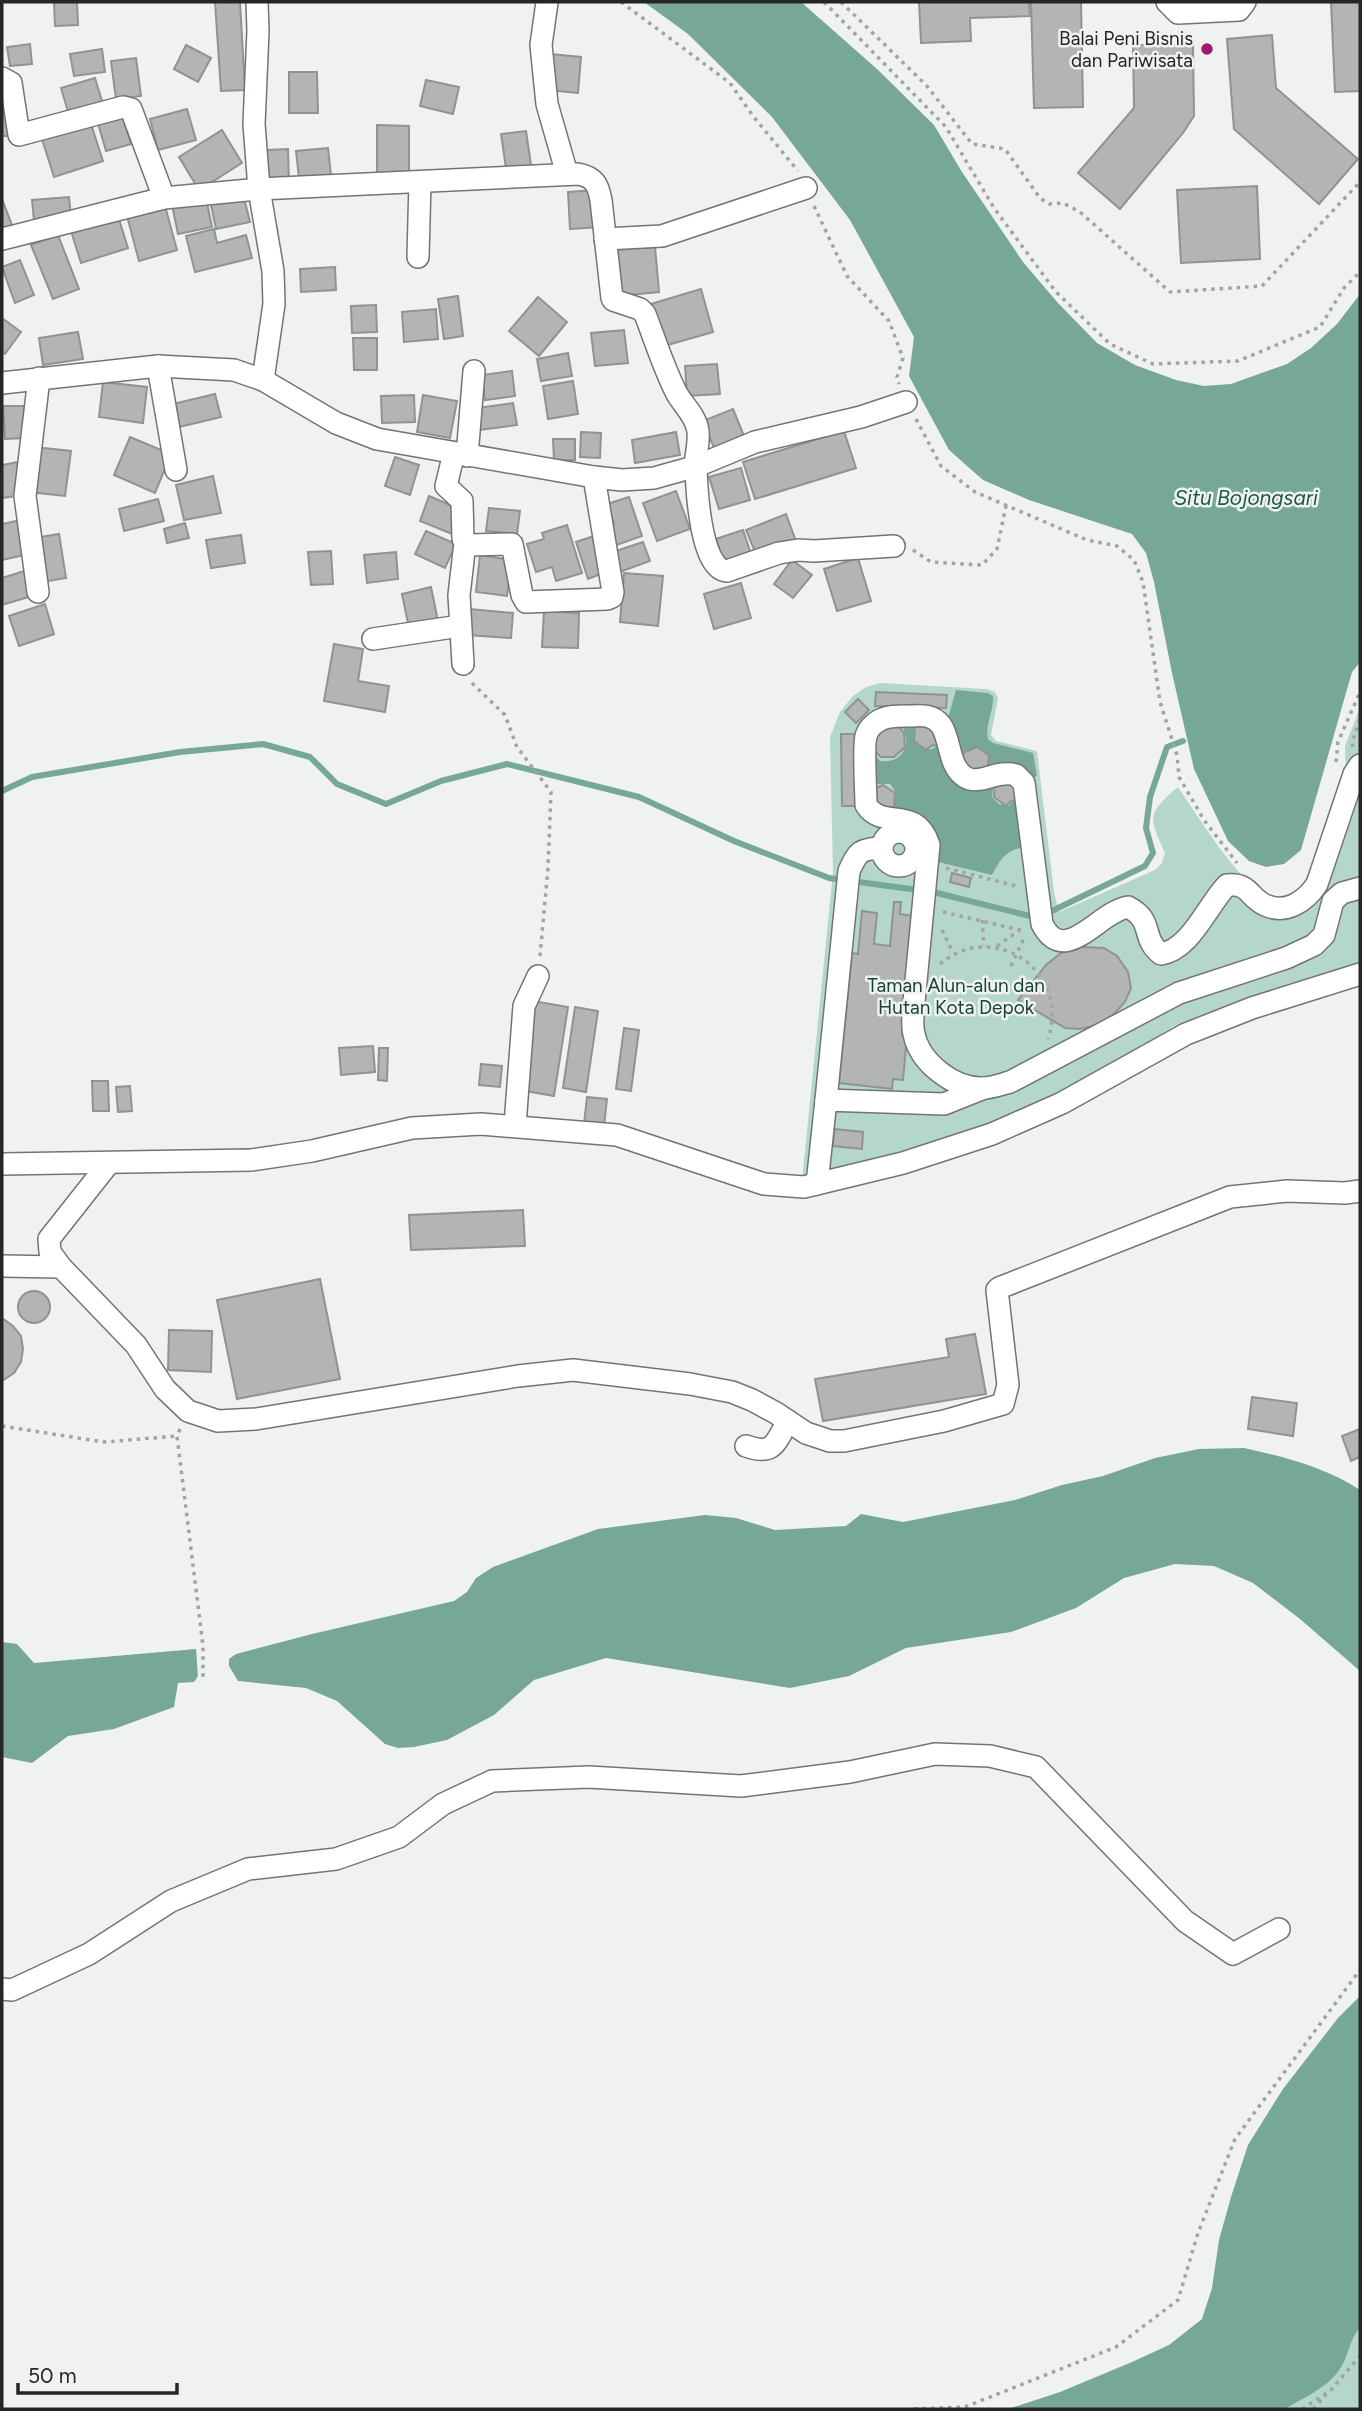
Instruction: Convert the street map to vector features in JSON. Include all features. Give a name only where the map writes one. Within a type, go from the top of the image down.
[{"type":"street","points":[[257,2],[254,124],[259,189],[273,271],[274,304],[263,380]]},
{"type":"street","points":[[547,2],[541,45],[547,104],[567,174]]},
{"type":"street","points":[[1167,2],[1178,13],[1239,9],[1245,2]]},
{"type":"street","points":[[2,78],[11,83],[19,135],[122,107],[131,109],[164,198]]},
{"type":"street","points":[[2,239],[164,198],[259,189],[567,174],[587,176],[598,185],[611,298],[640,309],[645,314],[677,393],[694,419],[698,432],[696,460],[703,537],[713,562],[722,571],[797,550],[894,546]]},
{"type":"street","points":[[418,257],[420,182]]},
{"type":"street","points":[[605,239],[662,236],[806,188]]},
{"type":"street","points":[[158,366],[177,470]]},
{"type":"street","points":[[2,383],[158,366],[234,370],[263,380],[336,423],[377,439],[622,480],[654,478],[696,460],[755,442],[861,417],[906,402]]},
{"type":"street","points":[[463,664],[460,626],[460,577],[465,543],[462,501],[446,486],[461,455],[474,370]]},
{"type":"street","points":[[38,592],[25,496],[39,378]]},
{"type":"street","points":[[465,543],[512,544],[522,595],[526,602],[612,597],[594,477]]},
{"type":"street","points":[[373,639],[460,626]]},
{"type":"street","points":[[984,1088],[958,1084],[938,1071],[922,1052],[914,1034],[915,986],[929,845],[918,825],[879,816],[871,812],[866,805],[866,736],[872,726],[891,717],[926,715],[942,726],[960,774],[976,781],[999,773],[1009,773],[1016,775],[1024,783],[1042,924],[1052,940],[1075,940],[1110,913],[1128,906],[1146,920],[1148,938],[1161,954],[1171,953],[1181,945],[1227,886],[1235,884],[1245,887],[1263,905],[1279,909],[1296,905],[1310,895],[1317,884],[1354,774],[1357,757]]},
{"type":"street","points":[[817,1184],[849,880],[856,855],[864,849],[882,848]]},
{"type":"street","points":[[826,1100],[944,1104],[984,1088],[1010,1082],[1179,993],[1286,958],[1314,945],[1324,935],[1332,901],[1342,893],[1360,888]]},
{"type":"street","points":[[2,1164],[251,1160],[284,1156],[422,1127],[481,1124],[617,1135],[764,1184],[793,1187],[817,1184],[903,1163],[1033,1118],[1186,1034],[1252,1008],[1360,974]]},
{"type":"street","points":[[515,1125],[524,1006],[538,976]]},
{"type":"street","points":[[109,1163],[49,1239],[50,1252],[61,1267],[136,1345],[165,1389],[188,1411],[218,1421],[256,1419],[506,1378],[573,1370],[713,1388],[752,1400],[819,1439],[844,1441],[944,1421],[1003,1404],[1008,1385],[997,1290],[999,1288],[1230,1197],[1287,1191],[1360,1191]]},
{"type":"street","points":[[2,1266],[61,1267]]},
{"type":"street","points":[[746,1446],[767,1450],[773,1446],[788,1421]]},
{"type":"street","points":[[2,1989],[12,1990],[89,1954],[171,1900],[247,1869],[336,1859],[399,1837],[443,1804],[492,1781],[589,1777],[741,1786],[850,1772],[936,1754],[990,1756],[1036,1767],[1185,1921],[1233,1954],[1279,1929]]},
{"type":"path","points":[[824,2],[946,127],[994,208],[1056,292],[1110,344],[1153,364],[1238,361],[1320,327],[1344,288],[1360,272]]},
{"type":"path","points":[[842,2],[927,86],[972,144],[1005,149],[1040,198],[1049,204],[1063,203],[1080,212],[1170,292],[1262,286],[1360,182]]},
{"type":"path","points":[[906,402],[941,466],[975,492],[1087,540],[1117,546],[1134,560],[1143,582],[1160,702],[1177,755],[1179,777],[1204,820],[1241,869]]},
{"type":"path","points":[[894,546],[910,548],[931,562],[982,565],[997,549],[1007,505]]},
{"type":"path","points":[[463,664],[465,677],[505,715],[517,747],[551,792],[548,868],[538,976]]},
{"type":"path","points":[[1336,768],[1338,742],[1360,692]]},
{"type":"path","points":[[1357,757],[1352,742],[1360,719]]},
{"type":"path","points":[[926,870],[1038,890]]},
{"type":"path","points":[[923,907],[982,919],[1027,932],[1011,966]]},
{"type":"path","points":[[982,919],[984,946]]},
{"type":"path","points":[[997,946],[1020,930]]},
{"type":"path","points":[[915,986],[953,953],[997,946],[1016,954],[1034,968],[1047,987],[1053,1007],[1052,1028],[1046,1042]]},
{"type":"path","points":[[2,1426],[104,1442],[177,1436],[203,1646],[204,1680]]},
{"type":"path","points":[[914,2409],[965,2407],[1116,2347],[1178,2300],[1198,2233],[1235,2139],[1360,1970]]},
{"type":"path","points":[[1313,2409],[1360,2356]]},
{"type":"path","points":[[1302,2409],[1330,2391]]},
{"type":"green space","name":"Taman Alun-alun dan Hutan Kota Depok","points":[[881,683],[986,689],[995,692],[998,698],[991,735],[996,741],[1037,751],[1054,892],[1059,912],[1155,870],[1162,863],[1165,853],[1153,823],[1154,816],[1160,804],[1178,787],[1219,847],[1245,878],[1269,898],[1285,901],[1308,885],[1346,774],[1345,746],[1360,708],[1360,962],[1174,1026],[1097,1075],[1027,1111],[929,1150],[802,1181],[833,872],[830,737],[840,712],[853,696],[866,687]]},
{"type":"green space","points":[[1360,2328],[1360,2409],[1285,2409],[1315,2392],[1335,2376]]},
{"type":"water","name":"Situ Bojongsari","points":[[644,2],[801,2],[877,69],[934,125],[962,172],[1023,262],[1058,303],[1097,343],[1135,365],[1176,380],[1204,386],[1231,384],[1287,364],[1311,348],[1337,324],[1360,294],[1360,662],[1352,672],[1301,850],[1284,864],[1266,867],[1249,861],[1228,841],[1194,769],[1154,582],[1146,553],[1132,534],[1029,500],[983,480],[949,450],[909,376],[914,337],[850,220],[772,117],[688,34]]},
{"type":"water","points":[[956,690],[988,693],[993,696],[988,739],[993,743],[1033,753],[1037,776],[1030,779],[996,766],[992,797],[999,804],[1008,806],[1019,795],[1027,847],[1005,855],[992,875],[934,861],[935,837],[928,822],[913,813],[891,807],[896,795],[890,784],[877,784],[872,792],[871,749],[880,761],[896,759],[906,744],[900,723],[919,722],[914,734],[918,746],[934,748],[944,730]]},
{"type":"water","points":[[1244,1448],[1319,1469],[1360,1490],[1360,1671],[1253,1583],[1214,1566],[1175,1564],[1124,1578],[1076,1608],[1011,1632],[906,1648],[849,1676],[790,1688],[606,1658],[534,1680],[494,1715],[447,1740],[414,1747],[398,1748],[385,1744],[337,1701],[306,1688],[238,1681],[229,1666],[229,1659],[236,1654],[454,1601],[467,1592],[476,1578],[493,1567],[598,1529],[705,1515],[736,1518],[775,1530],[846,1526],[861,1514],[903,1522],[1015,1500],[1062,1485],[1103,1476],[1155,1458],[1199,1449]]},
{"type":"water","points":[[2,1642],[17,1644],[34,1663],[196,1649],[198,1676],[194,1682],[178,1683],[174,1707],[114,1729],[68,1736],[32,1763],[2,1757]]},
{"type":"water","points":[[1360,1996],[1360,2328],[1335,2376],[1315,2392],[1285,2409],[1008,2409],[1060,2392],[1169,2345],[1202,2319],[1212,2288],[1219,2240],[1248,2145],[1283,2089],[1338,2018]]},
{"type":"building","points":[[54,2],[77,2],[78,25],[55,26]]},
{"type":"building","points":[[215,2],[240,2],[245,90],[221,91]]},
{"type":"building","points":[[919,2],[1029,2],[1030,16],[970,18],[971,41],[921,43]]},
{"type":"building","points":[[1031,2],[1081,2],[1083,107],[1034,108]]},
{"type":"building","points":[[1331,2],[1360,2],[1360,91],[1335,92]]},
{"type":"building","points":[[1272,35],[1276,88],[1358,159],[1319,204],[1234,129],[1227,39]]},
{"type":"building","points":[[30,44],[32,64],[10,66],[7,47]]},
{"type":"building","points":[[186,45],[211,58],[198,82],[174,69]]},
{"type":"building","points":[[1133,45],[1193,45],[1194,116],[1120,209],[1078,173],[1134,108]]},
{"type":"building","points":[[102,49],[105,72],[74,76],[70,54]]},
{"type":"building","points":[[550,54],[581,57],[578,93],[547,90]]},
{"type":"building","points":[[136,58],[141,96],[116,99],[111,61]]},
{"type":"building","points":[[289,72],[317,72],[318,113],[289,113]]},
{"type":"building","points":[[95,78],[103,104],[69,115],[61,88]]},
{"type":"building","points":[[426,80],[459,87],[453,114],[420,106]]},
{"type":"building","points":[[7,104],[9,136],[2,136],[2,105]]},
{"type":"building","points":[[187,109],[196,140],[158,150],[150,119]]},
{"type":"building","points":[[121,112],[131,144],[106,151],[97,120]]},
{"type":"building","points":[[90,121],[103,161],[54,177],[41,136]]},
{"type":"building","points":[[377,125],[409,126],[409,178],[377,178]]},
{"type":"building","points":[[222,130],[242,163],[199,190],[179,157]]},
{"type":"building","points":[[526,131],[532,172],[507,175],[501,134]]},
{"type":"building","points":[[328,148],[332,184],[300,187],[296,151]]},
{"type":"building","points":[[288,149],[289,183],[266,183],[266,150]]},
{"type":"building","points":[[1257,186],[1260,259],[1181,263],[1177,190]]},
{"type":"building","points":[[597,190],[600,227],[570,229],[568,192]]},
{"type":"building","points":[[243,194],[250,222],[216,229],[210,200]]},
{"type":"building","points":[[69,197],[71,217],[34,221],[32,200]]},
{"type":"building","points":[[206,198],[212,227],[178,234],[172,205]]},
{"type":"building","points":[[2,199],[12,225],[2,229]]},
{"type":"building","points":[[165,206],[177,250],[139,261],[127,216]]},
{"type":"building","points":[[118,216],[128,248],[81,263],[71,231]]},
{"type":"building","points":[[214,229],[217,243],[246,235],[252,258],[195,272],[186,236]]},
{"type":"building","points":[[58,235],[79,289],[53,299],[31,245]]},
{"type":"building","points":[[655,247],[659,292],[619,296],[615,250]]},
{"type":"building","points":[[20,260],[34,295],[15,303],[2,267]]},
{"type":"building","points":[[335,267],[336,290],[301,292],[300,269]]},
{"type":"building","points":[[701,289],[713,332],[664,346],[651,304]]},
{"type":"building","points":[[458,296],[463,336],[444,339],[438,299]]},
{"type":"building","points":[[538,297],[567,322],[539,356],[509,331]]},
{"type":"building","points":[[376,305],[377,332],[352,333],[351,306]]},
{"type":"building","points":[[436,309],[438,339],[404,342],[402,312]]},
{"type":"building","points":[[2,318],[21,332],[5,354],[2,352]]},
{"type":"building","points":[[624,330],[628,363],[595,366],[591,333]]},
{"type":"building","points":[[78,332],[83,359],[43,365],[39,338]]},
{"type":"building","points":[[353,338],[377,338],[377,370],[354,370]]},
{"type":"building","points":[[568,353],[572,376],[541,381],[537,359]]},
{"type":"building","points":[[717,364],[720,394],[687,396],[685,366]]},
{"type":"building","points":[[512,371],[515,396],[485,400],[482,375]]},
{"type":"building","points":[[573,381],[578,414],[548,419],[543,386]]},
{"type":"building","points":[[103,382],[147,387],[143,423],[99,417]]},
{"type":"building","points":[[215,394],[221,417],[179,427],[173,404]]},
{"type":"building","points":[[414,395],[415,422],[382,423],[381,396]]},
{"type":"building","points":[[423,395],[457,401],[450,438],[417,432]]},
{"type":"building","points":[[513,403],[517,425],[480,430],[477,408]]},
{"type":"building","points":[[3,406],[24,406],[26,438],[5,439]]},
{"type":"building","points":[[733,409],[744,436],[714,448],[703,421]]},
{"type":"building","points":[[844,431],[856,468],[755,499],[743,462]]},
{"type":"building","points":[[581,432],[601,433],[600,458],[580,457]]},
{"type":"building","points":[[676,432],[680,455],[635,463],[632,440]]},
{"type":"building","points":[[130,437],[171,454],[155,493],[114,475]]},
{"type":"building","points":[[553,439],[575,439],[575,460],[554,460]]},
{"type":"building","points":[[34,447],[71,451],[65,496],[29,492]]},
{"type":"building","points":[[395,457],[419,465],[410,495],[385,486]]},
{"type":"building","points":[[18,462],[23,495],[2,498],[2,465]]},
{"type":"building","points":[[741,468],[750,500],[719,509],[709,477]]},
{"type":"building","points":[[213,476],[221,513],[184,520],[176,485]]},
{"type":"building","points":[[676,491],[690,529],[657,541],[643,503]]},
{"type":"building","points":[[429,496],[462,510],[452,534],[420,521]]},
{"type":"building","points":[[629,497],[642,536],[611,547],[604,528],[614,524],[607,504]]},
{"type":"building","points":[[158,499],[164,521],[124,531],[119,509]]},
{"type":"building","points":[[489,508],[520,511],[517,534],[486,531]]},
{"type":"building","points":[[786,514],[797,544],[758,559],[746,530]]},
{"type":"building","points":[[21,520],[29,554],[2,560],[2,524]]},
{"type":"building","points":[[185,523],[189,538],[167,543],[164,529]]},
{"type":"building","points":[[567,525],[582,573],[556,581],[552,567],[536,572],[527,544],[544,539],[542,533]]},
{"type":"building","points":[[743,530],[753,560],[726,570],[716,539]]},
{"type":"building","points":[[426,531],[456,544],[445,568],[415,554]]},
{"type":"building","points":[[59,534],[66,578],[42,582],[34,538]]},
{"type":"building","points":[[241,535],[245,563],[211,568],[206,540]]},
{"type":"building","points":[[594,536],[606,572],[588,579],[576,542]]},
{"type":"building","points":[[643,542],[650,561],[617,573],[610,553]]},
{"type":"building","points":[[331,551],[333,584],[311,585],[308,552]]},
{"type":"building","points":[[396,552],[398,579],[367,583],[364,555]]},
{"type":"building","points":[[480,555],[512,560],[507,596],[476,592]]},
{"type":"building","points":[[858,558],[871,601],[837,611],[824,569]]},
{"type":"building","points":[[792,560],[812,575],[793,598],[774,584]]},
{"type":"building","points":[[24,571],[32,596],[2,605],[2,578]]},
{"type":"building","points":[[624,573],[663,576],[658,626],[620,622]]},
{"type":"building","points":[[741,583],[751,618],[714,629],[704,594]]},
{"type":"building","points":[[431,587],[438,621],[409,628],[402,594]]},
{"type":"building","points":[[45,604],[54,634],[19,646],[9,616]]},
{"type":"building","points":[[469,609],[513,613],[511,638],[467,635]]},
{"type":"building","points":[[544,611],[579,613],[578,648],[542,647]]},
{"type":"building","points":[[334,644],[363,649],[358,681],[389,686],[385,712],[324,701]]},
{"type":"building","points":[[876,692],[947,695],[946,708],[875,706]]},
{"type":"building","points":[[858,699],[869,710],[856,723],[845,712]]},
{"type":"building","points":[[895,722],[904,733],[905,747],[894,757],[881,757],[871,748],[870,732]]},
{"type":"building","points":[[915,726],[941,729],[939,744],[926,750],[914,741]]},
{"type":"building","points":[[841,734],[855,734],[856,806],[842,806]]},
{"type":"building","points":[[977,747],[989,755],[987,770],[969,771],[963,753]]},
{"type":"building","points":[[995,782],[1020,784],[1019,800],[1011,801],[1006,806],[994,797]]},
{"type":"building","points":[[883,785],[895,793],[894,808],[868,805],[869,791]]},
{"type":"building","points":[[952,873],[971,878],[969,887],[950,882]]},
{"type":"building","points":[[894,902],[901,902],[900,914],[913,916],[902,1035],[907,1035],[903,1080],[893,1079],[892,1089],[839,1083],[852,953],[858,954],[862,911],[877,913],[874,944],[890,946]]},
{"type":"building","points":[[1082,947],[1104,948],[1117,956],[1128,972],[1131,988],[1125,1002],[1113,1015],[1098,1025],[1080,1029],[1065,1028],[1018,1000],[1046,965],[1061,953]]},
{"type":"building","points":[[533,1001],[568,1007],[554,1096],[519,1090]]},
{"type":"building","points":[[575,1007],[598,1011],[586,1092],[563,1088]]},
{"type":"building","points":[[624,1028],[639,1030],[631,1091],[616,1089]]},
{"type":"building","points":[[373,1046],[375,1072],[341,1075],[339,1048]]},
{"type":"building","points":[[379,1048],[388,1048],[387,1081],[378,1080]]},
{"type":"building","points":[[481,1064],[502,1066],[500,1087],[479,1085]]},
{"type":"building","points":[[92,1081],[108,1081],[109,1111],[93,1111]]},
{"type":"building","points":[[130,1086],[132,1111],[118,1112],[116,1087]]},
{"type":"building","points":[[587,1097],[607,1099],[604,1126],[584,1124]]},
{"type":"building","points":[[834,1129],[863,1132],[862,1149],[833,1146]]},
{"type":"building","points":[[523,1210],[525,1246],[411,1250],[409,1215]]},
{"type":"building","points":[[320,1279],[340,1379],[237,1399],[217,1300]]},
{"type":"building","points":[[34,1291],[45,1296],[50,1307],[45,1318],[34,1323],[23,1318],[18,1307],[23,1296]]},
{"type":"building","points":[[2,1318],[21,1336],[23,1349],[21,1362],[14,1373],[2,1381]]},
{"type":"building","points":[[169,1330],[212,1331],[211,1372],[168,1370]]},
{"type":"building","points":[[975,1334],[986,1394],[823,1421],[815,1379],[949,1357],[946,1339]]},
{"type":"building","points":[[1252,1397],[1297,1403],[1293,1436],[1248,1429]]},
{"type":"building","points":[[1360,1429],[1360,1457],[1351,1461],[1342,1436]]},
{"type":"waterway","points":[[2,791],[32,777],[180,752],[263,744],[310,757],[337,784],[386,804],[441,781],[507,764],[639,797],[734,841],[829,878],[933,892],[1030,916],[1054,910],[1145,866],[1153,853],[1146,828],[1150,797],[1167,747],[1183,741]]},
{"type":"place","name":"Balai Peni Bisnis dan Pariwisata","points":[[1207,49]]}]
